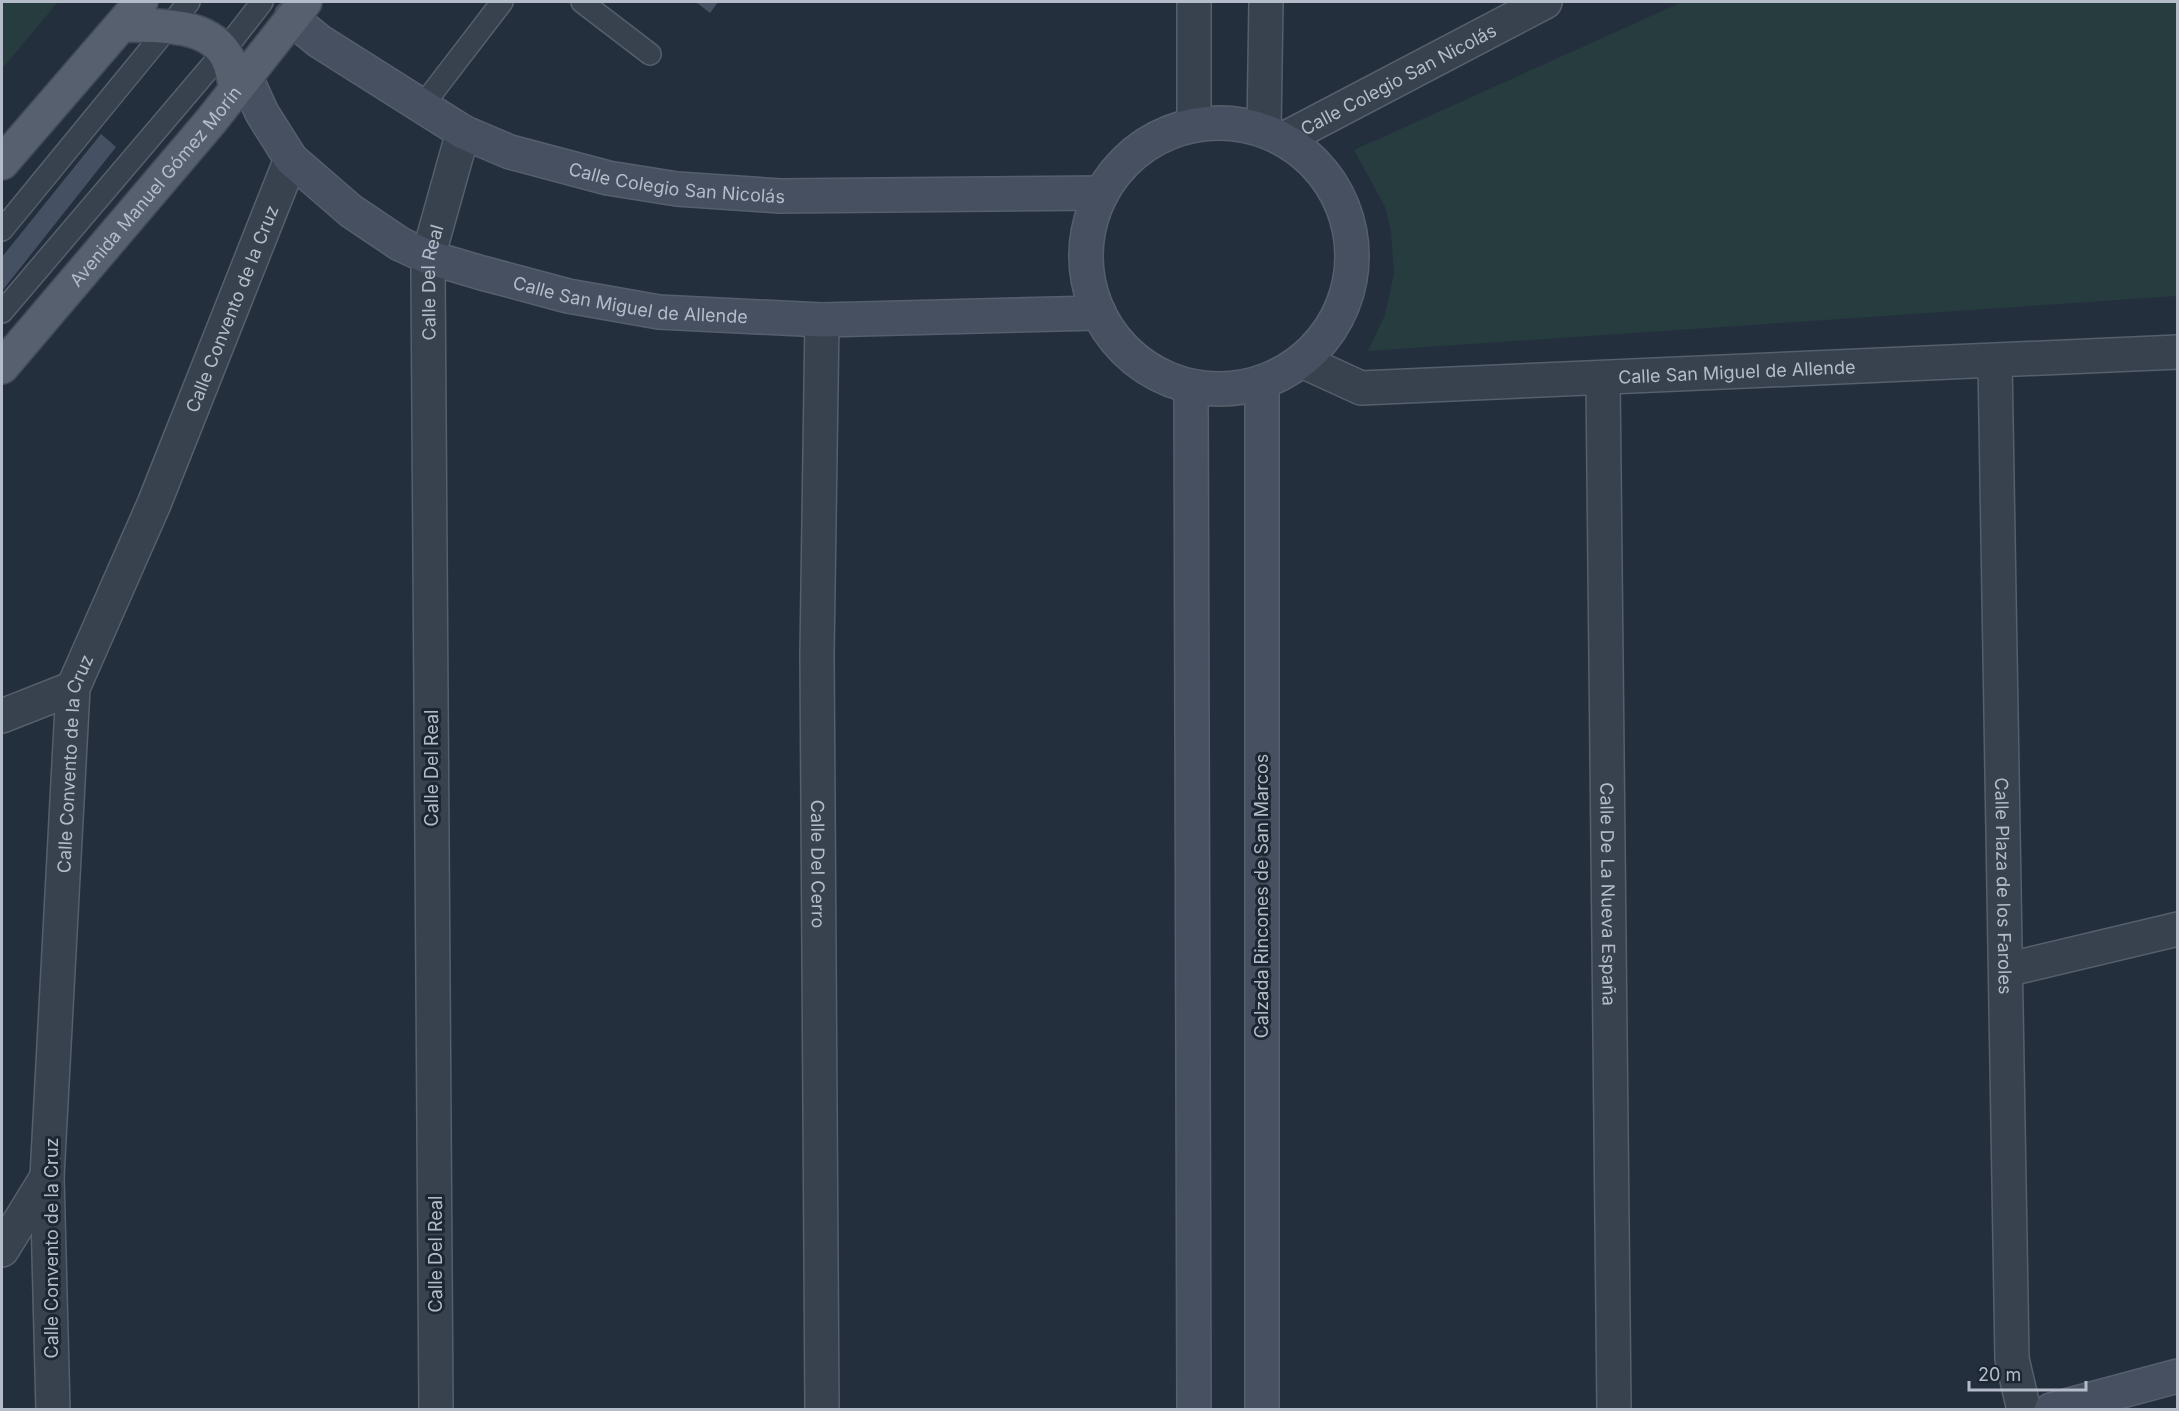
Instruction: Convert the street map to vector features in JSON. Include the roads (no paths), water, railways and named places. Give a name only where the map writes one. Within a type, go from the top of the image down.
[{"type":"main road","name":"Avenida Manuel Gómez Morín","points":[[2,367],[241,83],[298,10]]},
{"type":"main road","points":[[6,147],[131,13],[168,27],[192,31],[211,40],[224,51],[241,83]]},
{"type":"street","points":[[1194,2],[1194,125]]},
{"type":"street","points":[[1266,2],[1274,135]]},
{"type":"street","name":"Calle Colegio San Nicolás","points":[[1274,135],[1545,2]]},
{"type":"street","name":"Calle Colegio San Nicolás","points":[[298,10],[319,41],[464,132],[510,152],[608,178],[677,189],[780,196],[1102,193]]},
{"type":"street","name":"Calle San Miguel de Allende","points":[[241,83],[291,159],[351,211],[400,244],[428,257],[568,296],[659,312],[822,320],[1099,314]]},
{"type":"street","points":[[1219,122],[1243,125],[1274,135],[1302,152],[1326,177],[1343,207],[1352,240],[1352,274],[1342,307],[1326,337],[1302,361],[1262,383],[1227,390],[1191,387],[1162,377],[1137,361],[1115,339],[1099,314],[1089,284],[1086,252],[1091,222],[1102,193],[1126,160],[1159,137],[1194,125],[1219,122]]},
{"type":"street","name":"Calle Del Real","points":[[436,1410],[428,257],[464,132]]},
{"type":"street","name":"Calle Convento de la Cruz","points":[[52,1410],[47,1177],[73,688],[154,504],[291,159]]},
{"type":"street","name":"Calle Del Cerro","points":[[822,320],[817,666],[822,1410]]},
{"type":"street","name":"Calle San Miguel de Allende","points":[[1302,361],[1361,388],[2178,352]]},
{"type":"street","name":"Calle Plaza de los Faroles","points":[[1995,361],[2012,1359],[2024,1410]]},
{"type":"street","name":"Calle De La Nueva España","points":[[1603,378],[1614,1410]]},
{"type":"street","name":"Calzada Rincones de San Marcos","points":[[1262,383],[1262,1410]]},
{"type":"street","points":[[1191,387],[1194,1410]]},
{"type":"street","points":[[2,716],[73,688]]},
{"type":"street","points":[[2006,970],[2178,928]]},
{"type":"street","points":[[2,1250],[47,1177]]},
{"type":"street","points":[[2050,1410],[2178,1376]]},
{"type":"lane","points":[[2,230],[189,2]]},
{"type":"lane","points":[[2,312],[224,51],[262,2]]},
{"type":"lane","points":[[423,105],[502,2]]},
{"type":"lane","points":[[582,2],[650,54]]}]
